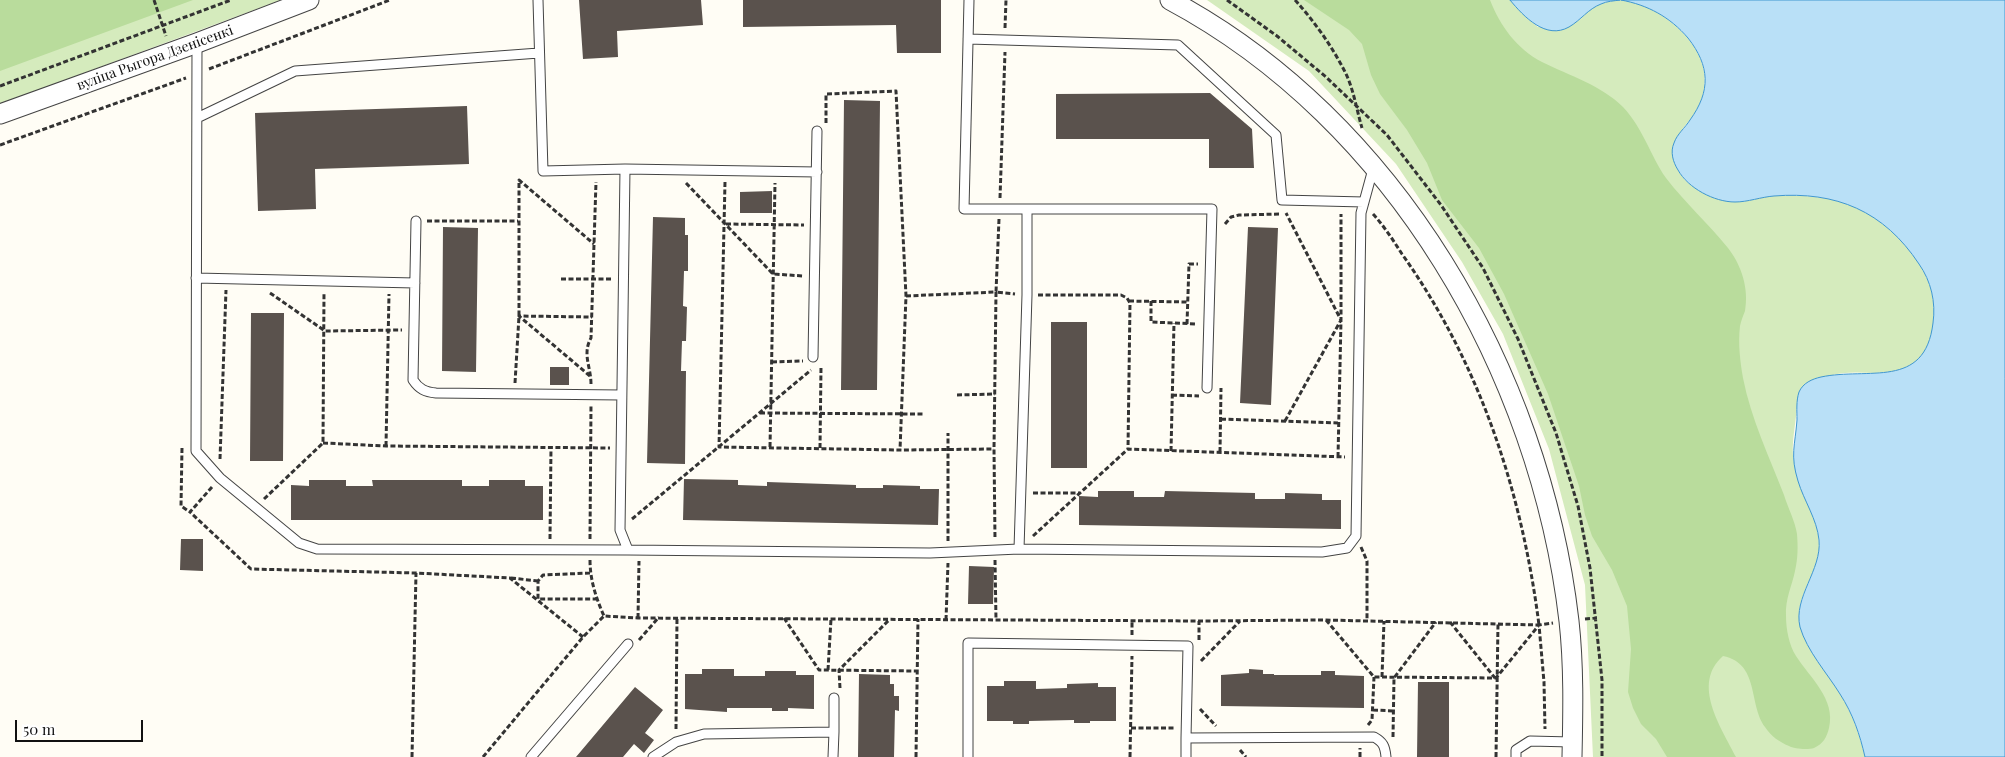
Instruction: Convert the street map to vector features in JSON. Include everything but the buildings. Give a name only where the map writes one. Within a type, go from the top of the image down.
[{"type":"street","name":"вуліца Рыгора Дзенісенкі","points":[[0,114],[197,43],[309,0]]},
{"type":"street","points":[[1170,0],[1194,12],[1237,41],[1276,70],[1325,112],[1374,166],[1451,274],[1490,349],[1514,402],[1530,446],[1548,511],[1569,622],[1573,695],[1572,749]]},
{"type":"lane","points":[[538,0],[543,171],[625,169],[817,172]]},
{"type":"lane","points":[[969,0],[964,209],[1212,209],[1207,388]]},
{"type":"lane","points":[[968,39],[1178,45],[1276,135],[1282,200],[1364,202]]},
{"type":"lane","points":[[197,43],[196,451],[220,478],[299,543],[317,549],[628,550],[639,552],[948,552],[1020,549],[1322,552],[1347,548],[1356,536],[1362,213],[1374,166]]},
{"type":"lane","points":[[197,118],[295,71],[539,53]]},
{"type":"lane","points":[[815,360],[814,276],[817,131]]},
{"type":"lane","points":[[625,169],[620,530],[628,550]]},
{"type":"lane","points":[[1020,549],[1027,295],[1027,209]]},
{"type":"lane","points":[[416,221],[413,380],[418,388],[427,392],[621,395]]},
{"type":"lane","points":[[196,278],[415,283]]},
{"type":"lane","points":[[968,757],[968,643],[1188,646],[1186,757]]},
{"type":"lane","points":[[531,757],[628,644]]},
{"type":"lane","points":[[833,757],[834,698]]},
{"type":"lane","points":[[653,757],[676,742],[704,734],[834,732]]},
{"type":"lane","points":[[1186,738],[1374,737],[1382,742],[1386,749],[1386,757]]},
{"type":"lane","points":[[1516,757],[1516,750],[1530,741],[1545,742],[1572,749]]},
{"type":"path","points":[[154,0],[162,26]]},
{"type":"path","points":[[0,86],[231,0]]},
{"type":"path","points":[[206,70],[390,0]]},
{"type":"path","points":[[996,620],[994,449],[996,292],[1006,0]]},
{"type":"path","points":[[1295,0],[1307,13],[1332,49],[1347,77],[1363,131]]},
{"type":"path","points":[[0,145],[189,76]]},
{"type":"path","points":[[896,91],[906,296],[900,450]]},
{"type":"path","points":[[674,170],[773,274],[814,276]]},
{"type":"path","points":[[719,447],[725,171]]},
{"type":"path","points":[[770,447],[775,172]]},
{"type":"path","points":[[596,179],[591,338],[587,346],[587,364],[591,377],[590,573],[596,599],[604,616]]},
{"type":"path","points":[[515,394],[519,316],[519,180],[594,244]]},
{"type":"path","points":[[1286,213],[1341,320]]},
{"type":"path","points":[[1224,233],[1225,224],[1231,217],[1295,213]]},
{"type":"path","points":[[1332,214],[1374,214],[1419,277],[1452,334],[1493,426],[1519,510],[1532,572],[1544,682],[1545,742]]},
{"type":"path","points":[[1338,457],[1341,214]]},
{"type":"path","points":[[416,221],[518,221]]},
{"type":"path","points":[[725,224],[815,225]]},
{"type":"path","points":[[1188,324],[1189,264],[1210,265]]},
{"type":"path","points":[[561,279],[624,279]]},
{"type":"path","points":[[226,280],[220,478],[190,512],[251,569],[416,573],[538,580]]},
{"type":"path","points":[[251,280],[325,331],[414,330]]},
{"type":"path","points":[[256,506],[323,443],[324,282]]},
{"type":"path","points":[[386,446],[389,282]]},
{"type":"path","points":[[906,296],[996,292],[1027,295],[1122,295],[1128,298],[1128,449]]},
{"type":"path","points":[[1129,301],[1188,302]]},
{"type":"path","points":[[1151,301],[1151,322],[1209,325]]},
{"type":"path","points":[[519,316],[592,317]]},
{"type":"path","points":[[519,316],[591,377]]},
{"type":"path","points":[[1285,421],[1341,320]]},
{"type":"path","points":[[1171,451],[1174,323]]},
{"type":"path","points":[[772,362],[815,360]]},
{"type":"path","points":[[620,530],[771,403],[815,360]]},
{"type":"path","points":[[1220,452],[1222,379]]},
{"type":"path","points":[[957,395],[995,394]]},
{"type":"path","points":[[759,413],[924,414]]},
{"type":"path","points":[[1221,419],[1338,423]]},
{"type":"path","points":[[946,620],[948,433]]},
{"type":"path","points":[[323,443],[386,446],[621,448]]},
{"type":"path","points":[[550,550],[551,447]]},
{"type":"path","points":[[719,447],[900,450],[994,449]]},
{"type":"path","points":[[1020,549],[1128,449],[1357,457]]},
{"type":"path","points":[[1032,493],[1080,493]]},
{"type":"path","points":[[1356,536],[1367,561],[1367,620]]},
{"type":"path","points":[[638,618],[639,552]]},
{"type":"path","points":[[412,757],[416,573]]},
{"type":"path","points":[[538,599],[538,580],[543,574],[590,573]]},
{"type":"path","points":[[510,578],[583,637]]},
{"type":"path","points":[[538,599],[596,599]]},
{"type":"path","points":[[483,757],[583,637],[604,616],[638,618],[918,620],[1367,620],[1539,625],[1558,623]]},
{"type":"path","points":[[676,742],[677,617]]},
{"type":"path","points":[[784,618],[819,670],[916,671]]},
{"type":"path","points":[[1597,618],[1602,680],[1602,757]]},
{"type":"path","points":[[828,670],[831,619]]},
{"type":"path","points":[[834,698],[840,696],[839,670],[890,619]]},
{"type":"path","points":[[916,757],[918,620]]},
{"type":"path","points":[[1130,757],[1132,620]]},
{"type":"path","points":[[1325,620],[1374,677],[1496,678]]},
{"type":"path","points":[[1199,663],[1240,621]]},
{"type":"path","points":[[1382,677],[1384,621]]},
{"type":"path","points":[[1393,738],[1394,678],[1436,622]]},
{"type":"path","points":[[1450,622],[1496,678]]},
{"type":"path","points":[[1496,757],[1498,623]]},
{"type":"path","points":[[1496,678],[1539,625]]},
{"type":"path","points":[[1198,707],[1229,739]]},
{"type":"path","points":[[1373,710],[1394,711]]},
{"type":"green space","points":[[0,0],[281,0],[0,104]]},
{"type":"green space","points":[[0,0],[193,0],[0,71]]},
{"type":"green space","points":[[1207,0],[1510,0],[1538,27],[1575,21],[1595,6],[1611,1],[1626,0],[1640,4],[1660,14],[1681,31],[1690,41],[1702,63],[1704,87],[1702,99],[1696,112],[1680,133],[1675,149],[1677,168],[1684,179],[1705,193],[1731,202],[1772,196],[1797,195],[1839,201],[1864,211],[1877,219],[1910,251],[1925,274],[1933,302],[1934,317],[1932,331],[1925,351],[1911,365],[1900,370],[1877,373],[1841,373],[1821,380],[1797,402],[1793,440],[1794,462],[1800,484],[1817,527],[1819,538],[1818,558],[1801,603],[1800,621],[1812,651],[1850,711],[1865,757],[1593,757],[1585,585],[1549,449],[1503,334],[1462,262],[1396,164],[1309,71]]},
{"type":"green space","points":[[1304,0],[1490,0],[1510,36],[1533,57],[1595,87],[1623,107],[1636,124],[1666,178],[1733,255],[1741,270],[1746,294],[1745,311],[1740,326],[1739,339],[1746,393],[1797,534],[1797,562],[1786,610],[1788,637],[1796,656],[1820,689],[1829,708],[1828,731],[1820,744],[1808,749],[1794,748],[1782,743],[1773,736],[1765,727],[1760,717],[1752,686],[1743,667],[1735,660],[1723,656],[1714,667],[1709,679],[1709,692],[1717,719],[1736,757],[1667,757],[1656,739],[1641,724],[1628,692],[1631,649],[1627,606],[1612,570],[1592,536],[1579,486],[1548,394],[1504,294],[1479,248],[1442,200],[1427,163],[1407,130],[1380,94],[1371,75],[1362,44],[1349,30]]},
{"type":"water","points":[[1510,0],[1620,0],[1601,4],[1569,27],[1552,31],[1536,25]]},
{"type":"water","points":[[1621,0],[2005,0],[2005,757],[1865,757],[1849,709],[1812,653],[1800,627],[1800,605],[1816,562],[1819,540],[1816,525],[1801,488],[1794,464],[1799,392],[1805,384],[1818,378],[1892,371],[1906,367],[1919,358],[1928,344],[1934,315],[1933,300],[1927,277],[1905,246],[1890,230],[1857,208],[1838,201],[1797,195],[1740,202],[1719,200],[1702,193],[1688,183],[1676,167],[1672,150],[1677,137],[1690,120],[1702,99],[1705,79],[1701,59],[1688,38],[1666,18],[1640,5]]}]
